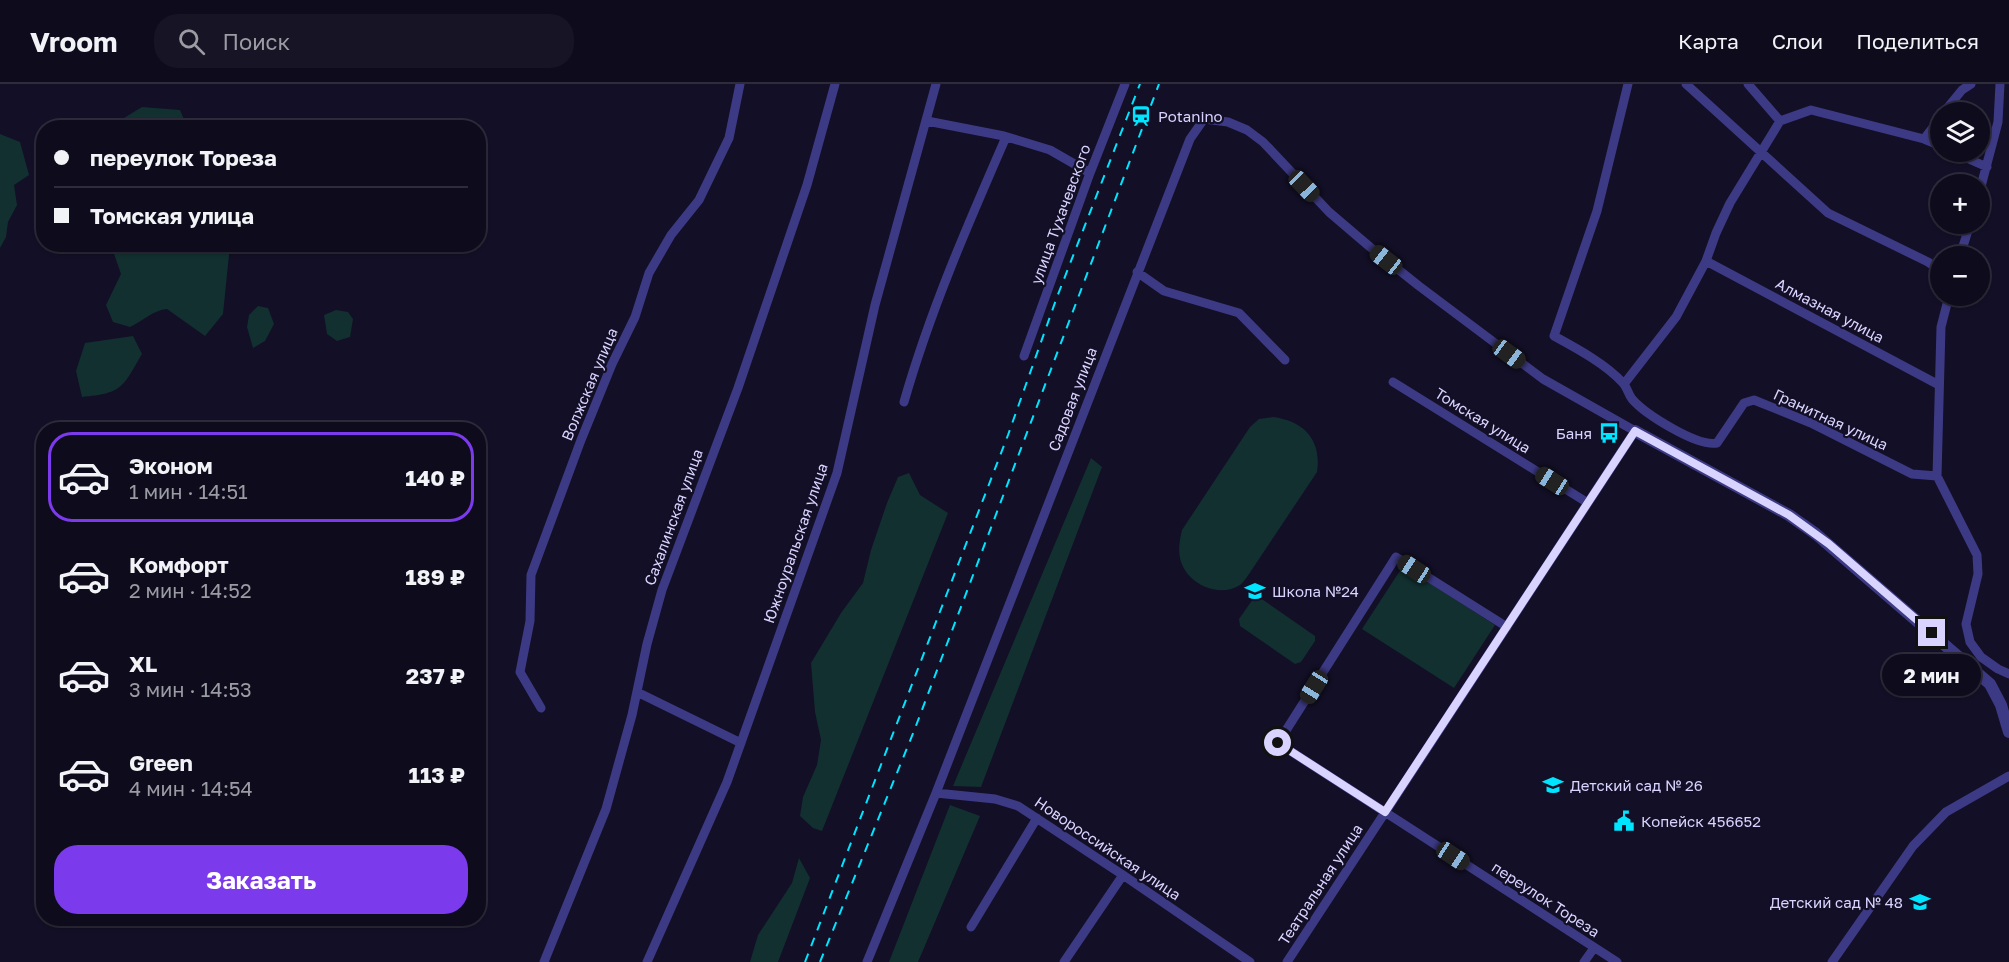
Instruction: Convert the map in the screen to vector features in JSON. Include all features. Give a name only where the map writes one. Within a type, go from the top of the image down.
[{"type":"street","name":"Волжская улица","points":[[541,708],[520,672],[530,621],[531,575],[581,440],[612,364],[635,317],[649,273],[671,234],[699,200],[729,138],[740,84]]},
{"type":"street","name":"Сахалинская улица","points":[[544,962],[606,809],[662,590],[738,388],[807,185],[835,84]]},
{"type":"street","name":"Южноуральская улица","points":[[647,962],[727,782],[837,473],[875,304],[936,84]]},
{"type":"street","name":"улица Тухачевского","points":[[1024,356],[1090,173],[1125,84]]},
{"type":"street","name":"Гранитная улица","points":[[1628,84],[1596,211],[1554,336],[1587,355],[1624,384],[1631,398],[1653,419],[1695,439],[1711,444],[1716,443],[1744,404],[1754,400],[1811,423],[1912,474],[1937,476]]},
{"type":"street","points":[[1686,84],[1828,213],[1930,263]]},
{"type":"street","points":[[1748,84],[1780,121]]},
{"type":"street","points":[[1952,102],[1962,90],[1971,84]]},
{"type":"street","points":[[1985,174],[1998,122],[2000,84]]},
{"type":"street","points":[[1624,384],[1676,317],[1706,261],[1730,203],[1780,121],[1811,110],[1930,141]]},
{"type":"street","name":"Садовая улица","points":[[867,962],[936,793],[1190,139],[1204,119],[1228,122],[1247,130],[1263,142],[1329,212],[1474,329],[1543,379],[1635,431]]},
{"type":"street","points":[[927,121],[1006,137],[1050,150],[1090,173]]},
{"type":"street","points":[[1924,139],[1930,131]]},
{"type":"street","points":[[904,402],[925,333],[962,238],[1006,137]]},
{"type":"street","points":[[1976,162],[1987,167]]},
{"type":"street","name":"Алмазная улица","points":[[1706,261],[1939,385]]},
{"type":"street","points":[[1137,272],[1164,291],[1239,313],[1285,360]]},
{"type":"street","points":[[1946,306],[1941,327],[1937,476],[1977,555],[1978,574],[1966,624],[1970,642],[1981,657],[2009,674]]},
{"type":"street","name":"Томская улица","points":[[1393,382],[1588,503]]},
{"type":"street","points":[[1635,431],[1789,515],[1829,544],[1990,684],[2001,705],[2009,732]]},
{"type":"street","name":"Театральная улица","points":[[1287,962],[1635,431]]},
{"type":"street","name":"переулок Тореза","points":[[1506,627],[1396,557],[1278,743],[1617,962]]},
{"type":"street","points":[[637,692],[741,743]]},
{"type":"street","points":[[1832,962],[1913,846],[1946,812],[2009,776]]},
{"type":"street","name":"Новороссийская улица","points":[[936,793],[995,799],[1018,807],[1250,962]]},
{"type":"street","points":[[971,927],[1037,818]]},
{"type":"street","points":[[1064,962],[1123,875]]},
{"type":"street","points":[[1584,962],[1594,948]]},
{"type":"green space","points":[[142,107],[180,110],[184,120],[123,120]]},
{"type":"green space","points":[[0,134],[20,142],[29,175],[14,185],[17,205],[8,222],[6,237],[0,248]]},
{"type":"green space","points":[[113,252],[229,252],[223,314],[205,336],[167,309],[152,314],[130,327],[113,322],[106,305],[121,274]]},
{"type":"green space","points":[[258,306],[268,308],[274,324],[265,341],[253,348],[247,327],[249,315]]},
{"type":"green space","points":[[336,310],[348,312],[353,319],[350,337],[337,341],[327,334],[324,315]]},
{"type":"green space","points":[[133,336],[142,354],[120,387],[114,391],[82,397],[76,371],[85,343]]},
{"type":"green space","points":[[1273,417],[1294,423],[1308,434],[1317,450],[1317,472],[1242,583],[1231,589],[1222,590],[1204,586],[1188,575],[1183,567],[1179,551],[1182,530],[1250,427],[1259,419]]},
{"type":"green space","points":[[1091,458],[1102,467],[981,787],[953,786]]},
{"type":"green space","points":[[909,473],[920,495],[948,513],[822,831],[813,828],[800,816],[803,797],[817,765],[821,740],[815,712],[811,663],[841,613],[863,583],[871,550],[887,503],[898,477]]},
{"type":"green space","points":[[1403,566],[1495,625],[1454,688],[1362,629]]},
{"type":"green space","points":[[1259,597],[1315,636],[1315,641],[1301,662],[1295,664],[1240,626],[1239,619],[1253,599]]},
{"type":"green space","points":[[950,805],[980,816],[918,962],[889,962]]},
{"type":"green space","points":[[799,858],[810,878],[778,962],[750,962],[758,935],[792,883]]},
{"type":"railway","points":[[805,962],[1140,84]]},
{"type":"railway","points":[[820,962],[914,731],[1159,84]]},
{"type":"place","name":"Potanino","points":[[1141,116]]},
{"type":"place","name":"Баня","points":[[1609,433]]},
{"type":"place","name":"Школа №24","points":[[1255,591]]},
{"type":"place","name":"Детский сад № 26","points":[[1553,785]]},
{"type":"place","name":"Копейск 456652","points":[[1624,821]]},
{"type":"place","name":"Детский сад № 48","points":[[1920,902]]},
{"type":"route","points":[[1278,743],[1385,812],[1635,431],[1789,515],[1829,544],[1932,633]]}]
